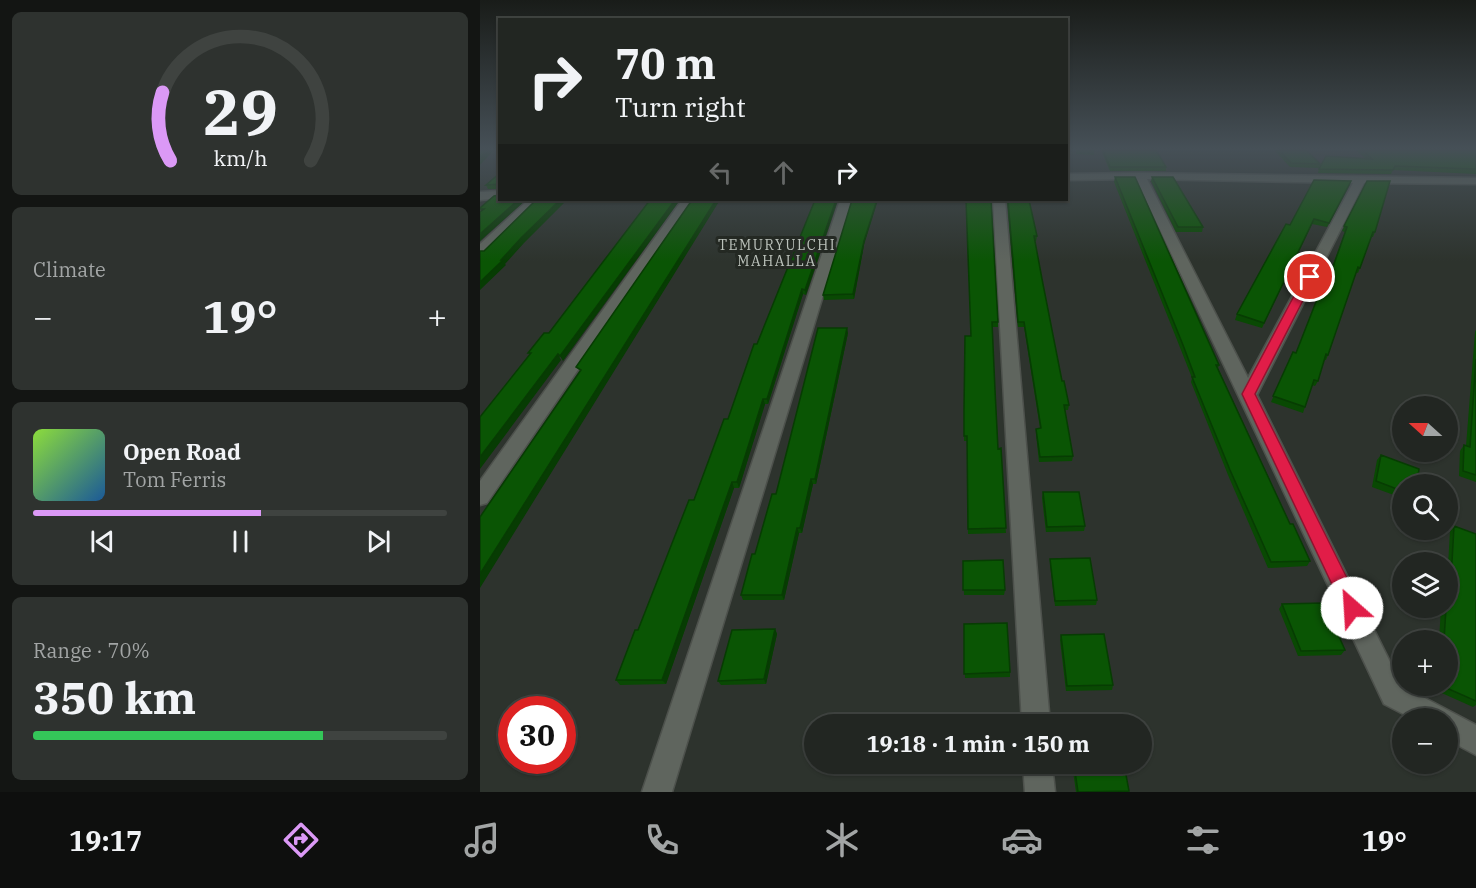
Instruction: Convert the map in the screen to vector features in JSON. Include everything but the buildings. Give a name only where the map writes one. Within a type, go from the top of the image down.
[{"type":"street","points":[[1145,187],[1394,694],[1419,708]]},
{"type":"street","points":[[1248,394],[1355,187]]},
{"type":"street","points":[[480,196],[498,194]]},
{"type":"street","points":[[480,252],[533,201]]},
{"type":"street","points":[[480,497],[687,201]]},
{"type":"street","points":[[657,792],[846,201]]},
{"type":"street","points":[[999,201],[1035,714]]},
{"type":"street","points":[[1458,731],[1476,741]]},
{"type":"street","points":[[1039,774],[1040,792]]},
{"type":"district","name":"TEMURYULCHI MAHALLA","points":[[777,254]]},
{"type":"route","points":[[1310,277],[1248,394],[1352,608]]}]
